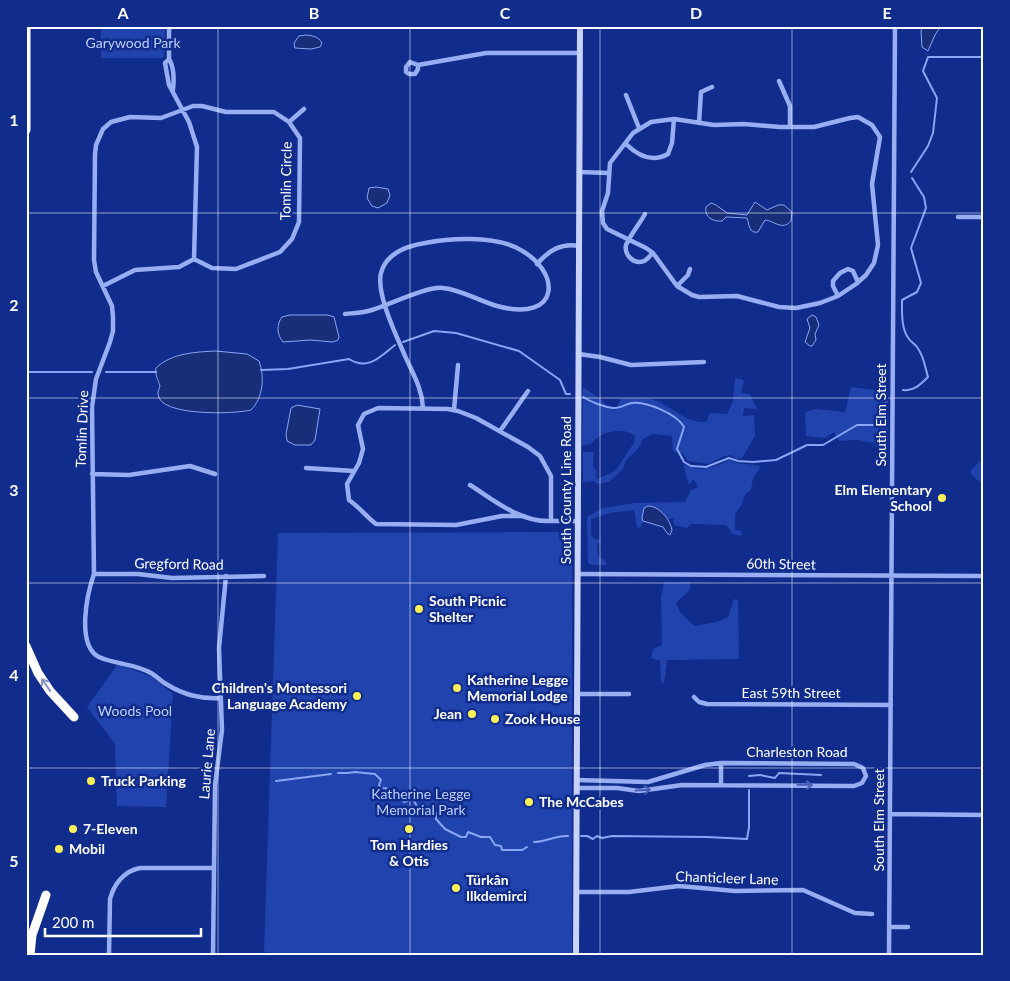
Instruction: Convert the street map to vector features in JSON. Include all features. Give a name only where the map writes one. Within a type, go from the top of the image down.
[{"type":"highway","points":[[26,26],[26,130]]},
{"type":"highway","points":[[26,646],[38,673],[50,691],[74,718]]},
{"type":"highway","points":[[30,955],[32,935],[46,895]]},
{"type":"main road","name":"South County Line Road","points":[[576,955],[580,26]]},
{"type":"street","points":[[103,286],[135,270],[172,268],[192,261],[197,147],[192,127],[173,90],[172,64],[169,59],[169,26]]},
{"type":"street","name":"South Elm Street","points":[[889,955],[895,26]]},
{"type":"street","points":[[418,65],[486,53],[580,53]]},
{"type":"street","points":[[779,81],[790,106],[790,127]]},
{"type":"street","points":[[699,123],[701,92],[712,87]]},
{"type":"street","points":[[626,95],[639,128]]},
{"type":"street","name":"Tomlin Circle","points":[[183,110],[193,106],[202,106],[226,112],[274,112],[290,122],[300,138],[299,222],[292,239],[280,252],[236,269],[212,268],[192,261]]},
{"type":"street","points":[[290,122],[304,109]]},
{"type":"street","name":"Tomlin Drive","points":[[183,110],[161,118],[130,117],[120,118],[111,122],[103,129],[94,154],[93,250],[96,272],[112,306],[113,330],[96,379],[92,408],[94,574],[88,589],[85,627],[90,649],[100,657],[150,672],[183,694],[204,699],[221,698]]},
{"type":"street","points":[[858,117],[865,119],[872,125],[880,137],[872,190],[878,245],[874,263],[866,275],[838,296],[809,306],[796,308],[779,307],[737,296],[699,297],[677,286],[653,253],[608,229],[603,223],[602,211],[608,193],[610,164],[633,133],[650,122],[674,119],[699,123],[814,127],[858,117]]},
{"type":"street","points":[[626,144],[634,152],[644,157],[653,158],[668,154],[672,143],[674,119]]},
{"type":"street","points":[[579,172],[609,173]]},
{"type":"street","points":[[645,214],[626,244],[626,252],[629,257],[637,261],[643,261],[653,253]]},
{"type":"street","points":[[958,217],[984,217]]},
{"type":"street","points":[[345,314],[369,311],[385,306],[415,294],[442,288],[461,292],[496,306],[512,310],[527,310],[540,306],[546,299],[550,288],[548,280],[537,264],[526,253],[513,246],[497,242],[453,240],[419,244],[399,251],[390,257],[380,274],[385,306],[405,356],[418,382],[423,396],[423,408]]},
{"type":"street","points":[[537,264],[557,247],[567,245],[579,246]]},
{"type":"street","points":[[677,286],[688,275],[690,269]]},
{"type":"street","points":[[838,296],[832,281],[840,273],[848,269],[853,271],[858,282]]},
{"type":"street","points":[[579,354],[631,365],[704,362]]},
{"type":"street","points":[[454,410],[458,365]]},
{"type":"street","points":[[500,431],[528,391]]},
{"type":"street","points":[[524,516],[502,516],[456,525],[376,524],[362,509],[349,500],[347,484],[359,463],[363,449],[358,425],[364,414],[378,408],[454,410],[470,415],[528,447],[540,456],[551,476],[551,521]]},
{"type":"street","points":[[92,474],[129,475],[190,466],[216,474]]},
{"type":"street","points":[[306,468],[354,471]]},
{"type":"street","points":[[470,485],[501,505],[540,522],[578,522]]},
{"type":"street","points":[[501,505],[502,516]]},
{"type":"street","name":"Gregford Road","points":[[94,574],[138,574],[172,578],[264,576]]},
{"type":"street","name":"60th Street","points":[[578,574],[984,576]]},
{"type":"street","name":"Laurie Lane","points":[[213,955],[215,784],[222,730],[220,648],[226,576]]},
{"type":"street","points":[[577,694],[629,694]]},
{"type":"street","name":"East 59th Street","points":[[694,697],[699,702],[707,704],[891,705]]},
{"type":"street","points":[[721,763],[721,785]]},
{"type":"street","name":"Charleston Road","points":[[576,780],[648,782],[705,765],[721,763],[854,764],[863,768],[866,776],[862,783],[854,786],[682,784],[639,791],[617,788],[576,788]]},
{"type":"street","points":[[890,814],[984,815]]},
{"type":"street","points":[[109,955],[110,900],[121,878],[132,870],[140,868],[214,868]]},
{"type":"street","name":"Chanticleer Lane","points":[[576,892],[629,892],[679,886],[735,891],[803,890],[855,913],[872,914]]},
{"type":"street","points":[[889,927],[908,927]]},
{"type":"green space","name":"Garywood Park","points":[[101,26],[165,26],[164,56],[162,58],[101,58]]},
{"type":"green space","points":[[735,378],[744,380],[741,393],[750,394],[757,409],[744,408],[743,416],[754,415],[755,436],[742,458],[738,459],[729,455],[708,464],[688,461],[683,454],[673,451],[672,436],[653,434],[643,439],[638,449],[626,460],[623,469],[609,482],[598,484],[594,481],[583,482],[583,452],[594,452],[593,466],[597,471],[596,477],[598,479],[615,471],[634,443],[635,436],[624,431],[612,431],[600,436],[591,444],[582,445],[583,387],[602,400],[608,408],[615,410],[621,399],[646,399],[667,406],[691,420],[706,422],[710,413],[727,414],[733,401]]},
{"type":"green space","points":[[881,384],[888,385],[888,447],[876,447],[875,443],[856,440],[839,441],[834,432],[825,438],[806,436],[805,412],[816,409],[845,412],[851,387],[874,390]]},
{"type":"green space","points":[[984,457],[984,486],[971,474],[971,470]]},
{"type":"green space","points":[[729,460],[761,467],[753,478],[751,490],[745,495],[741,506],[735,514],[735,530],[741,531],[742,536],[733,534],[726,525],[691,524],[687,528],[674,525],[673,518],[668,519],[658,509],[642,518],[641,527],[637,528],[634,510],[609,513],[591,519],[591,535],[594,539],[601,540],[597,546],[598,556],[606,561],[606,565],[592,565],[588,563],[587,517],[602,508],[635,503],[685,502],[691,490],[698,487],[694,479],[688,483],[685,464],[702,469]]},
{"type":"green space","name":"Katherine Legge Memorial Park","points":[[572,532],[572,955],[295,955],[264,952],[278,533]]},
{"type":"green space","points":[[664,582],[690,582],[690,590],[676,603],[680,612],[694,626],[717,622],[728,617],[734,599],[738,600],[739,659],[667,660],[664,684],[661,682],[660,661],[651,658],[653,649],[662,645],[661,598]]},
{"type":"green space","name":"Woods Pool","points":[[118,664],[152,677],[173,694],[166,807],[117,806],[115,744],[87,707]]},
{"type":"shaded area","points":[[923,26],[941,26],[928,51],[922,47],[921,31]]},
{"type":"shaded area","points":[[306,35],[319,39],[322,43],[320,47],[311,49],[295,48],[294,43],[299,36]]},
{"type":"shaded area","points":[[369,188],[388,189],[390,195],[387,203],[378,208],[372,206],[367,198]]},
{"type":"shaded area","points":[[755,202],[767,210],[778,205],[784,205],[792,212],[791,221],[788,224],[781,225],[765,220],[758,232],[755,232],[750,228],[747,218],[726,217],[722,221],[715,221],[706,214],[706,207],[711,203],[727,213],[747,215]]},
{"type":"shaded area","points":[[290,315],[328,315],[334,317],[338,340],[333,342],[310,340],[283,342],[278,333],[279,323],[282,317]]},
{"type":"shaded area","points":[[812,315],[816,317],[819,325],[815,334],[816,340],[810,346],[805,342],[810,328],[807,319]]},
{"type":"shaded area","points":[[216,351],[247,354],[259,361],[262,387],[258,400],[251,410],[215,413],[199,412],[171,407],[162,401],[158,394],[160,386],[156,375],[156,368],[176,356]]},
{"type":"shaded area","points":[[297,405],[320,409],[315,440],[311,445],[295,445],[287,441],[286,434],[291,408]]},
{"type":"shaded area","points":[[648,506],[656,508],[666,518],[672,530],[670,535],[663,527],[643,521],[644,508]]},
{"type":"waterway","points":[[911,172],[928,146],[933,133],[937,98],[923,71],[928,57],[984,57]]},
{"type":"waterway","points":[[903,390],[913,389],[928,377],[921,354],[906,335],[902,320],[902,300],[917,292],[921,283],[911,248],[926,208],[924,197],[912,178]]},
{"type":"waterway","points":[[403,342],[434,331],[456,333],[519,351],[560,380],[566,394],[570,394]]},
{"type":"waterway","points":[[261,370],[288,369],[349,359],[362,364],[368,363],[379,358],[395,345]]},
{"type":"waterway","points":[[29,372],[92,372]]},
{"type":"waterway","points":[[106,372],[156,372]]},
{"type":"waterway","points":[[884,388],[887,417]]},
{"type":"waterway","points":[[583,397],[598,404],[615,408],[630,404],[645,404],[661,409],[675,417],[684,427],[677,449],[684,462],[691,466],[706,467],[729,458],[753,462],[776,460],[807,445],[823,445],[857,425],[887,425]]},
{"type":"waterway","points":[[338,773],[375,774],[381,780],[379,785],[381,788],[399,792],[404,802],[413,799],[419,810],[431,809],[436,813],[436,819],[445,829],[461,837],[466,837],[468,832],[481,837],[490,837],[495,845],[501,846],[502,850],[522,850],[527,847]]},
{"type":"waterway","points":[[749,776],[760,775],[775,778],[779,773],[821,775]]},
{"type":"waterway","points":[[276,781],[331,774]]},
{"type":"waterway","points":[[581,836],[593,839],[597,836],[602,838],[612,836],[747,839],[749,827],[749,790]]},
{"type":"waterway","points":[[534,842],[568,836]]},
{"type":"place","name":"Elm Elementary School","points":[[942,498]]},
{"type":"place","name":"South Picnic Shelter","points":[[419,609]]},
{"type":"place","name":"Katherine Legge Memorial Lodge","points":[[457,688]]},
{"type":"place","name":"Children's Montessori Language Academy","points":[[357,696]]},
{"type":"place","name":"Jean","points":[[472,714]]},
{"type":"place","name":"Zook House","points":[[495,719]]},
{"type":"place","name":"Truck Parking","points":[[91,781]]},
{"type":"place","name":"The McCabes","points":[[529,802]]},
{"type":"place","name":"7-Eleven","points":[[73,829]]},
{"type":"place","name":"Tom Hardies & Otis","points":[[409,829]]},
{"type":"place","name":"Mobil","points":[[59,849]]},
{"type":"place","name":"Türkân Ilkdemirci","points":[[456,888]]}]
